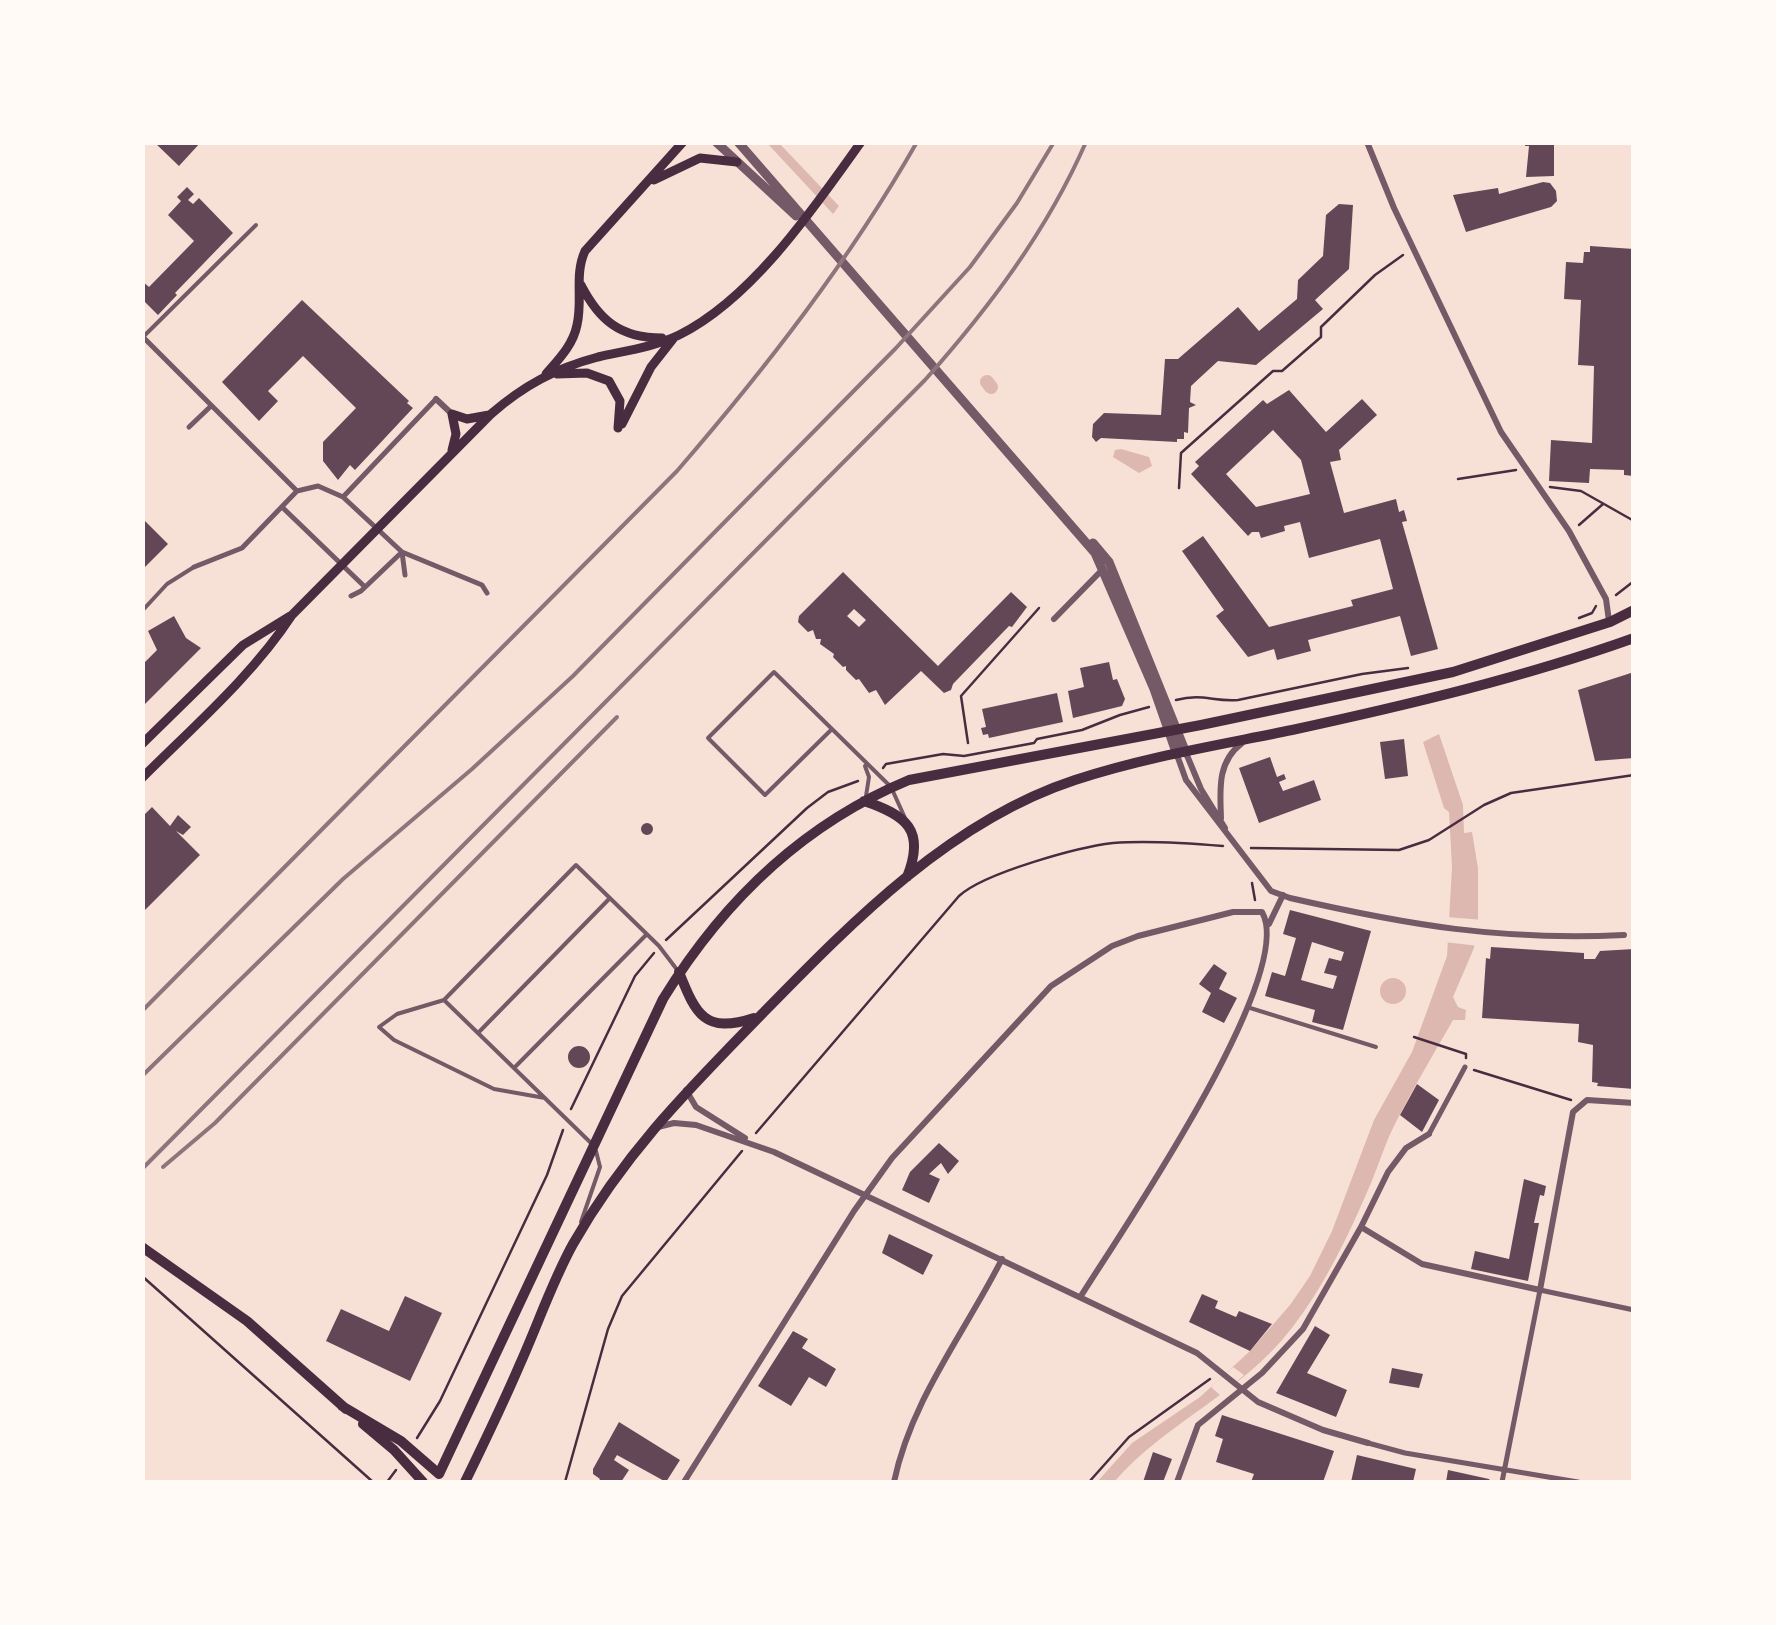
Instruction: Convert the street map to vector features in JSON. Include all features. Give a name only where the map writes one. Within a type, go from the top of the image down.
[{"type":"main road","points":[[544,376],[573,340],[578,319],[580,263],[590,243],[683,142]]},
{"type":"main road","points":[[142,778],[228,693],[292,615],[516,392],[577,363],[674,337],[725,306],[763,268],[860,142]]},
{"type":"main road","points":[[643,187],[700,158],[737,162]]},
{"type":"main road","points":[[579,282],[597,313],[614,328],[644,337],[674,337]]},
{"type":"main road","points":[[544,376],[582,372],[606,379],[620,401],[618,428],[634,406],[651,367],[674,337]]},
{"type":"main road","points":[[449,456],[456,434],[452,414],[467,419],[492,414]]},
{"type":"main road","points":[[342,1406],[401,1441],[440,1480],[593,1145],[679,972],[729,907],[760,875],[806,838],[864,801],[926,776],[1453,672],[1631,613]]},
{"type":"main road","points":[[142,744],[243,645],[292,615]]},
{"type":"main road","points":[[465,1482],[572,1247],[614,1178],[686,1090],[808,966],[906,878],[992,818],[1033,797],[1123,765],[1543,670],[1634,638]]},
{"type":"main road","points":[[142,758],[152,768]]},
{"type":"main road","points":[[864,801],[886,808],[907,822],[914,839],[914,853],[906,878]]},
{"type":"main road","points":[[679,972],[692,1005],[706,1019],[728,1024],[760,1016]]},
{"type":"main road","points":[[142,1248],[247,1320],[394,1450],[423,1482]]},
{"type":"street","points":[[716,142],[814,229]]},
{"type":"street","points":[[738,142],[1095,553],[1173,730]]},
{"type":"street","points":[[1367,142],[1414,251],[1501,432],[1588,564],[1606,599],[1610,622]]},
{"type":"street","points":[[144,338],[297,492]]},
{"type":"street","points":[[343,496],[436,399],[452,414]]},
{"type":"street","points":[[189,428],[210,406]]},
{"type":"street","points":[[194,568],[242,548],[297,492],[318,486],[343,496],[402,552],[482,586],[486,593]]},
{"type":"street","points":[[282,507],[365,587]]},
{"type":"street","points":[[1062,513],[1109,562],[1182,754],[1228,834]]},
{"type":"street","points":[[402,552],[405,574]]},
{"type":"street","points":[[351,596],[402,552]]},
{"type":"street","points":[[1054,619],[1103,568]]},
{"type":"street","points":[[1221,819],[1224,763],[1246,740]]},
{"type":"street","points":[[1182,754],[1186,780],[1271,890],[1283,895],[1425,927],[1482,934],[1548,938],[1634,935]]},
{"type":"street","points":[[1266,929],[1283,895]]},
{"type":"street","points":[[684,1482],[865,1195],[908,1140],[1024,1014],[1073,970],[1112,946],[1200,919],[1258,910],[1266,916],[1264,951],[1246,1007],[1199,1109],[1081,1296]]},
{"type":"street","points":[[1177,1482],[1198,1425],[1303,1328],[1361,1228],[1388,1172],[1406,1148],[1429,1134],[1465,1066]]},
{"type":"street","points":[[686,1090],[696,1107],[750,1142],[1197,1353],[1258,1402],[1368,1444],[1578,1482]]},
{"type":"street","points":[[1502,1482],[1569,1122],[1581,1102],[1634,1103]]},
{"type":"street","points":[[652,1130],[685,1123],[750,1142]]},
{"type":"street","points":[[1361,1228],[1416,1262],[1634,1310]]},
{"type":"street","points":[[894,1482],[904,1440],[919,1407],[1002,1260]]},
{"type":"lane","points":[[144,338],[256,225]]},
{"type":"lane","points":[[142,611],[168,584],[194,568]]},
{"type":"lane","points":[[832,729],[765,795],[708,738],[774,672],[832,729],[876,774],[891,787],[907,822]]},
{"type":"lane","points":[[864,762],[869,777],[864,801]]},
{"type":"lane","points":[[544,1098],[494,1088],[394,1040],[379,1027],[397,1014],[444,1000],[576,865],[660,946],[679,972]]},
{"type":"lane","points":[[478,1033],[610,898]]},
{"type":"lane","points":[[514,1068],[647,934]]},
{"type":"lane","points":[[444,1000],[593,1145],[600,1167],[572,1247]]},
{"type":"lane","points":[[1246,1007],[1376,1046]]},
{"type":"path","points":[[1179,488],[1182,453],[1274,371],[1282,371],[1321,337],[1322,327],[1375,275],[1398,256],[1414,251]]},
{"type":"path","points":[[1458,479],[1524,469]]},
{"type":"path","points":[[1540,491],[1550,487],[1570,489],[1605,502],[1634,521]]},
{"type":"path","points":[[1569,531],[1605,502]]},
{"type":"path","points":[[1569,622],[1592,613],[1634,581]]},
{"type":"path","points":[[968,743],[961,696],[1039,608]]},
{"type":"path","points":[[1200,695],[1238,700],[1362,674],[1414,668]]},
{"type":"path","points":[[876,774],[886,764],[942,754],[964,756],[1034,743],[1120,715]]},
{"type":"path","points":[[1244,848],[1399,850],[1429,840],[1510,793],[1634,775]]},
{"type":"path","points":[[418,1436],[453,1374],[547,1174],[575,1096],[636,976],[660,946],[806,808],[828,792],[869,777]]},
{"type":"path","points":[[565,1482],[608,1329],[622,1296],[946,910],[976,882],[1113,844],[1210,845]]},
{"type":"path","points":[[1252,867],[1258,910]]},
{"type":"path","points":[[1414,1038],[1466,1054],[1465,1066]]},
{"type":"path","points":[[1475,1070],[1581,1102]]},
{"type":"path","points":[[142,1276],[373,1482]]},
{"type":"path","points":[[1090,1482],[1129,1437],[1220,1373]]},
{"type":"shaded area","points":[[767,143],[779,143],[839,206],[833,214]]},
{"type":"shaded area","points":[[1115,450],[1149,457],[1152,466],[1139,473],[1113,457]]},
{"type":"shaded area","points":[[1439,734],[1463,805],[1464,833],[1472,832],[1478,868],[1474,948],[1453,997],[1458,1007],[1466,1010],[1465,1020],[1453,1020],[1423,1073],[1391,1133],[1336,1258],[1291,1329],[1250,1371],[1156,1442],[1114,1482],[1097,1482],[1132,1443],[1200,1397],[1250,1351],[1310,1276],[1332,1231],[1374,1120],[1412,1052],[1447,956],[1452,867],[1449,812],[1444,808],[1423,742]]},
{"type":"shaded area","points":[[1393,978],[1402,982],[1406,991],[1402,1000],[1393,1004],[1384,1000],[1380,991],[1384,982]]},
{"type":"pier","points":[[1446,917],[1483,920],[1479,946],[1444,942]]},
{"type":"pier","points":[[1233,1367],[1244,1375],[1221,1396],[1211,1387]]},
{"type":"building","points":[[154,142],[201,142],[179,166]]},
{"type":"building","points":[[1525,142],[1554,142],[1554,176],[1526,177],[1529,146]]},
{"type":"building","points":[[1550,183],[1556,191],[1557,201],[1551,207],[1466,232],[1453,195],[1498,188],[1499,194]]},
{"type":"building","points":[[187,187],[194,194],[188,200],[193,204],[199,198],[233,233],[158,315],[145,302],[142,304],[142,281],[149,287],[194,241],[168,215]]},
{"type":"building","points":[[1339,204],[1353,205],[1349,269],[1315,300],[1323,309],[1256,365],[1218,361],[1191,386],[1190,402],[1196,405],[1189,408],[1184,439],[1177,442],[1101,438],[1096,442],[1092,437],[1093,424],[1104,413],[1161,415],[1165,359],[1178,359],[1238,307],[1259,331],[1297,299],[1298,280],[1323,256],[1326,215]]},
{"type":"building","points":[[1590,246],[1634,249],[1634,476],[1624,475],[1624,470],[1590,469],[1589,483],[1549,481],[1551,440],[1592,443],[1594,366],[1578,365],[1581,300],[1564,299],[1566,262],[1583,263],[1584,252],[1590,252]]},
{"type":"building","points":[[302,300],[413,408],[355,470],[350,465],[338,480],[323,461],[323,442],[356,408],[303,356],[268,391],[278,401],[259,421],[222,382]]},
{"type":"building","points":[[1289,390],[1326,432],[1362,399],[1377,415],[1339,450],[1341,460],[1330,462],[1344,513],[1396,499],[1399,512],[1404,510],[1407,521],[1402,522],[1438,649],[1411,656],[1400,616],[1308,640],[1311,651],[1277,660],[1274,649],[1248,657],[1216,616],[1224,610],[1182,551],[1203,536],[1269,627],[1353,606],[1351,600],[1393,589],[1380,539],[1309,558],[1300,522],[1261,538],[1259,532],[1248,536],[1191,474],[1199,466],[1195,462],[1263,400],[1267,404]],"holes":[[[1273,430],[1301,460],[1310,494],[1256,507],[1226,474]]]},
{"type":"building","points":[[142,518],[168,544],[142,570]]},
{"type":"building","points":[[843,572],[938,666],[1011,592],[1027,607],[951,690],[944,693],[921,671],[885,705],[876,690],[869,693],[820,644],[821,639],[816,639],[813,630],[808,632],[798,622],[799,616]],"holes":[[[854,609],[866,620],[859,627],[847,616]]]},
{"type":"building","points":[[174,616],[186,638],[201,648],[142,707],[142,665],[157,650],[148,631]]},
{"type":"building","points":[[1109,662],[1113,680],[1117,679],[1125,699],[1122,706],[1073,718],[1068,691],[1084,687],[1080,668]]},
{"type":"building","points":[[1634,672],[1634,758],[1595,761],[1578,690]]},
{"type":"building","points":[[1057,693],[1063,722],[989,738],[988,734],[983,735],[981,728],[986,727],[982,709]]},
{"type":"building","points":[[1404,739],[1408,776],[1385,779],[1380,742]]},
{"type":"building","points":[[1270,757],[1277,777],[1284,774],[1286,779],[1279,782],[1283,791],[1314,780],[1321,800],[1259,823],[1239,768]]},
{"type":"building","points":[[152,807],[170,826],[178,815],[191,827],[183,835],[176,831],[200,855],[142,913],[142,817]]},
{"type":"building","points":[[647,823],[653,829],[647,835],[641,829]]},
{"type":"building","points":[[1290,910],[1371,931],[1343,1030],[1312,1022],[1315,1010],[1265,996],[1272,972],[1285,976],[1296,938],[1283,934]],"holes":[[[1312,942],[1344,952],[1341,961],[1329,958],[1324,973],[1337,976],[1333,989],[1301,980]]]},
{"type":"building","points":[[1491,947],[1584,953],[1584,959],[1595,959],[1600,951],[1634,949],[1634,1089],[1597,1086],[1592,1082],[1593,1045],[1578,1042],[1579,1024],[1482,1018],[1486,958],[1490,959]]},
{"type":"building","points":[[1214,964],[1227,973],[1219,989],[1237,998],[1224,1023],[1202,1012],[1211,993],[1199,984]]},
{"type":"building","points":[[579,1046],[587,1049],[587,1065],[579,1068],[571,1065],[568,1057],[571,1049]]},
{"type":"building","points":[[1417,1084],[1439,1100],[1422,1132],[1400,1115]]},
{"type":"building","points":[[939,1143],[959,1161],[948,1174],[941,1163],[929,1174],[940,1179],[929,1203],[902,1190],[910,1172]]},
{"type":"building","points":[[1524,1179],[1546,1186],[1534,1223],[1539,1223],[1528,1281],[1471,1269],[1475,1251],[1509,1259]]},
{"type":"building","points":[[889,1234],[933,1255],[923,1275],[882,1253]]},
{"type":"building","points":[[1202,1294],[1218,1301],[1215,1308],[1236,1317],[1239,1311],[1272,1324],[1250,1351],[1189,1322]]},
{"type":"building","points":[[405,1296],[442,1313],[410,1381],[326,1341],[341,1309],[389,1331]]},
{"type":"building","points":[[1315,1326],[1330,1335],[1307,1373],[1347,1390],[1336,1417],[1276,1393]]},
{"type":"building","points":[[793,1331],[808,1339],[802,1348],[836,1369],[826,1387],[809,1377],[791,1406],[758,1386]]},
{"type":"building","points":[[1392,1368],[1423,1374],[1419,1388],[1389,1383]]},
{"type":"building","points":[[1222,1415],[1334,1451],[1323,1482],[1251,1482],[1254,1474],[1216,1462],[1223,1439],[1215,1436]]},
{"type":"building","points":[[619,1422],[680,1460],[666,1482],[617,1455],[614,1460],[629,1470],[621,1482],[598,1482],[593,1469]]},
{"type":"building","points":[[1153,1452],[1172,1459],[1163,1482],[1143,1482]]},
{"type":"building","points":[[1357,1455],[1416,1469],[1413,1482],[1351,1482]]},
{"type":"building","points":[[1448,1470],[1489,1479],[1491,1482],[1446,1482]]},
{"type":"waterway","points":[[987,382],[991,387]]},
{"type":"railway","points":[[142,1011],[677,471],[805,312],[917,142]]},
{"type":"railway","points":[[142,1076],[343,879],[573,676],[896,348],[970,267],[1017,203],[1054,142]]},
{"type":"railway","points":[[142,1169],[925,380],[1015,267],[1053,207],[1086,142]]},
{"type":"railway","points":[[163,1167],[215,1123],[617,717]]}]
